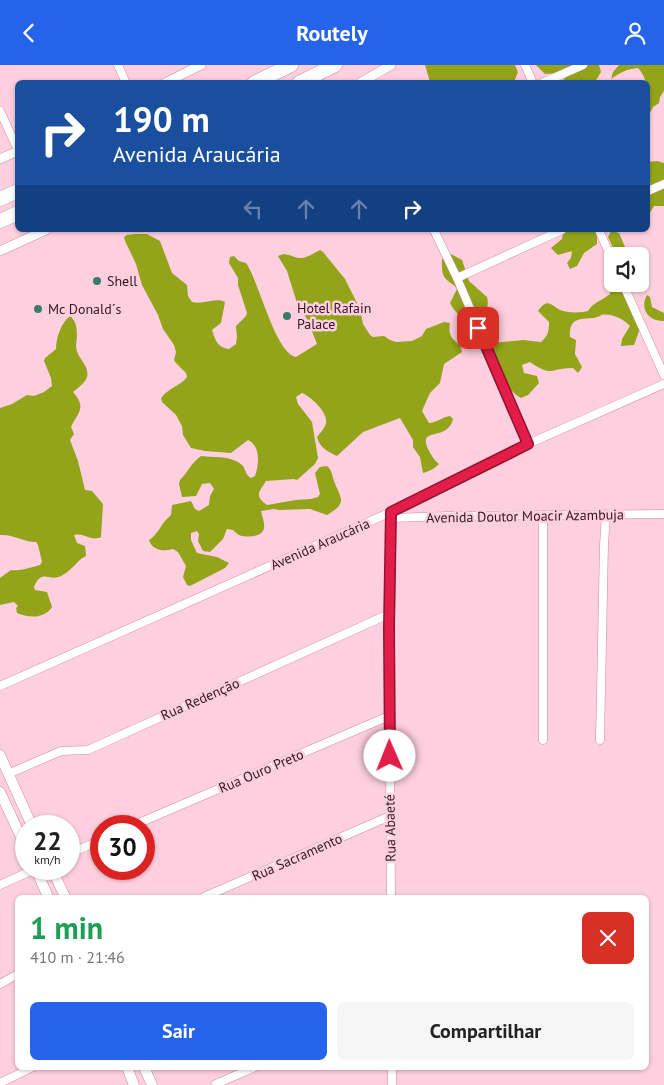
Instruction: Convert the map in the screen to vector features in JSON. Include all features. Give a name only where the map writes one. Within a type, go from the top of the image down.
[{"type":"highway","points":[[260,80],[291,65]]},
{"type":"highway","points":[[305,80],[335,65]]},
{"type":"highway","points":[[0,199],[15,192]]},
{"type":"highway","points":[[0,221],[15,214]]},
{"type":"main road","points":[[0,755],[27,815]]},
{"type":"main road","points":[[15,824],[2,795],[17,793]]},
{"type":"main road","points":[[40,880],[47,895]]},
{"type":"main road","points":[[57,880],[64,895]]},
{"type":"main road","points":[[127,1070],[134,1085]]},
{"type":"main road","points":[[145,1070],[152,1085]]},
{"type":"street","points":[[118,65],[125,80]]},
{"type":"street","points":[[171,80],[202,65]]},
{"type":"street","points":[[365,80],[391,65]]},
{"type":"street","points":[[525,65],[532,80]]},
{"type":"street","points":[[549,80],[583,65]]},
{"type":"street","points":[[0,111],[15,144]]},
{"type":"street","points":[[0,159],[15,152]]},
{"type":"street","points":[[650,190],[664,184]]},
{"type":"street","points":[[0,251],[42,232]]},
{"type":"street","points":[[435,232],[457,278],[528,444]]},
{"type":"street","points":[[457,278],[558,232]]},
{"type":"street","points":[[600,232],[606,247]]},
{"type":"street","points":[[627,292],[664,375]]},
{"type":"street","name":"Avenida Araucária","points":[[0,686],[391,515],[528,444],[664,383]]},
{"type":"street","points":[[600,740],[603,554],[606,514]]},
{"type":"street","name":"Avenida Doutor Moacir Azambuja","points":[[391,515],[664,514]]},
{"type":"street","name":"Rua Abaeté","points":[[391,515],[389,614],[391,895]]},
{"type":"street","points":[[543,515],[543,740]]},
{"type":"street","name":"Rua Redenção","points":[[8,774],[61,751],[88,750],[389,614]]},
{"type":"street","name":"Rua Ouro Preto","points":[[155,816],[389,716]]},
{"type":"street","name":"Rua Sacramento","points":[[209,895],[390,816]]},
{"type":"street","points":[[0,885],[15,878]]},
{"type":"street","points":[[0,984],[15,975]]},
{"type":"street","points":[[0,1083],[27,1070]]},
{"type":"street","points":[[216,1085],[248,1070]]},
{"type":"street","points":[[392,1070],[392,1085]]},
{"type":"green space","points":[[425,65],[515,65],[518,72],[515,80],[429,80]]},
{"type":"green space","points":[[536,65],[599,65],[601,72],[596,80],[563,80],[567,76],[559,73],[545,74]]},
{"type":"green space","points":[[619,65],[664,65],[664,91],[659,103],[653,107],[650,113],[650,80],[645,80],[638,68],[621,73],[611,79],[613,72]]},
{"type":"green space","points":[[650,162],[664,163],[664,206],[654,206],[650,213]]},
{"type":"green space","points":[[550,232],[597,232],[597,244],[584,253],[577,266],[570,269],[567,263],[571,258],[572,251],[558,255],[551,248],[562,239],[563,233]]},
{"type":"green space","points":[[610,232],[619,233],[625,247],[613,247],[608,237]]},
{"type":"green space","points":[[135,234],[147,234],[160,241],[172,273],[187,285],[188,296],[192,302],[201,303],[218,300],[225,302],[221,323],[212,330],[218,343],[225,348],[229,349],[236,344],[236,326],[247,313],[238,285],[238,278],[229,263],[230,257],[234,256],[239,261],[246,263],[274,330],[288,353],[296,357],[317,344],[307,319],[298,306],[287,271],[278,256],[281,255],[287,254],[301,258],[320,250],[323,252],[345,279],[360,309],[363,324],[373,337],[384,336],[396,342],[412,341],[422,336],[426,329],[444,322],[450,323],[449,330],[451,336],[460,345],[462,352],[444,364],[440,383],[430,393],[422,411],[429,423],[450,416],[453,419],[450,426],[445,430],[426,438],[429,451],[439,464],[432,470],[423,473],[420,457],[413,447],[413,440],[400,418],[363,432],[337,456],[327,451],[322,447],[317,437],[326,423],[324,414],[314,401],[302,393],[296,397],[298,404],[312,422],[318,458],[315,464],[297,480],[266,481],[259,494],[260,499],[267,505],[318,497],[320,494],[315,473],[320,467],[327,466],[331,471],[340,497],[340,504],[327,515],[310,509],[261,511],[264,526],[261,533],[254,536],[246,536],[227,529],[223,539],[210,552],[203,551],[198,541],[199,534],[197,531],[191,533],[191,540],[197,553],[217,557],[229,563],[225,568],[190,586],[187,585],[183,577],[186,566],[178,552],[173,549],[155,548],[149,540],[171,515],[172,505],[191,501],[195,509],[199,511],[209,505],[210,496],[214,489],[210,483],[202,484],[196,496],[182,497],[180,480],[201,456],[222,457],[238,462],[251,478],[255,476],[258,456],[255,447],[248,440],[231,453],[191,448],[183,435],[182,426],[176,415],[162,402],[161,398],[164,395],[187,377],[186,373],[174,360],[176,352],[174,345],[163,329],[158,315],[142,285],[136,264],[125,241],[124,237]]},
{"type":"green space","points":[[447,254],[462,260],[469,281],[487,297],[488,305],[486,311],[476,319],[462,317],[450,303],[457,289],[445,278],[443,273],[442,259]]},
{"type":"green space","points":[[610,292],[623,292],[639,324],[639,331],[634,345],[621,346],[622,339],[630,326],[617,317],[601,315],[576,321],[571,326],[570,337],[576,340],[575,354],[582,367],[578,373],[573,368],[552,371],[543,370],[530,362],[522,365],[524,373],[537,376],[539,383],[528,395],[521,398],[510,389],[498,370],[489,349],[492,343],[523,340],[541,342],[547,335],[549,322],[538,311],[546,303],[566,312],[588,311],[592,306]]},
{"type":"green space","points":[[647,295],[650,297],[652,307],[664,313],[664,321],[654,319],[647,314],[644,305]]},
{"type":"green space","points":[[70,316],[75,322],[76,346],[78,354],[87,369],[87,377],[73,392],[80,402],[80,410],[71,427],[74,434],[70,440],[78,461],[85,490],[92,491],[103,504],[101,537],[94,538],[74,535],[77,543],[85,546],[86,556],[61,576],[53,578],[43,577],[37,581],[34,587],[35,590],[47,592],[52,607],[45,614],[26,616],[17,613],[16,608],[18,606],[14,602],[0,605],[0,578],[11,570],[40,565],[42,562],[36,542],[0,535],[0,408],[12,404],[27,395],[34,396],[44,392],[52,386],[44,361],[56,349],[60,331]]},
{"type":"place","name":"Shell","points":[[97,281]]},
{"type":"place","name":"Mc Donald´s","points":[[38,309]]},
{"type":"place","name":"Hotel Rafain Palace","points":[[287,316]]},
{"type":"route","points":[[390,756],[389,628],[391,512],[528,444],[478,328]]}]
